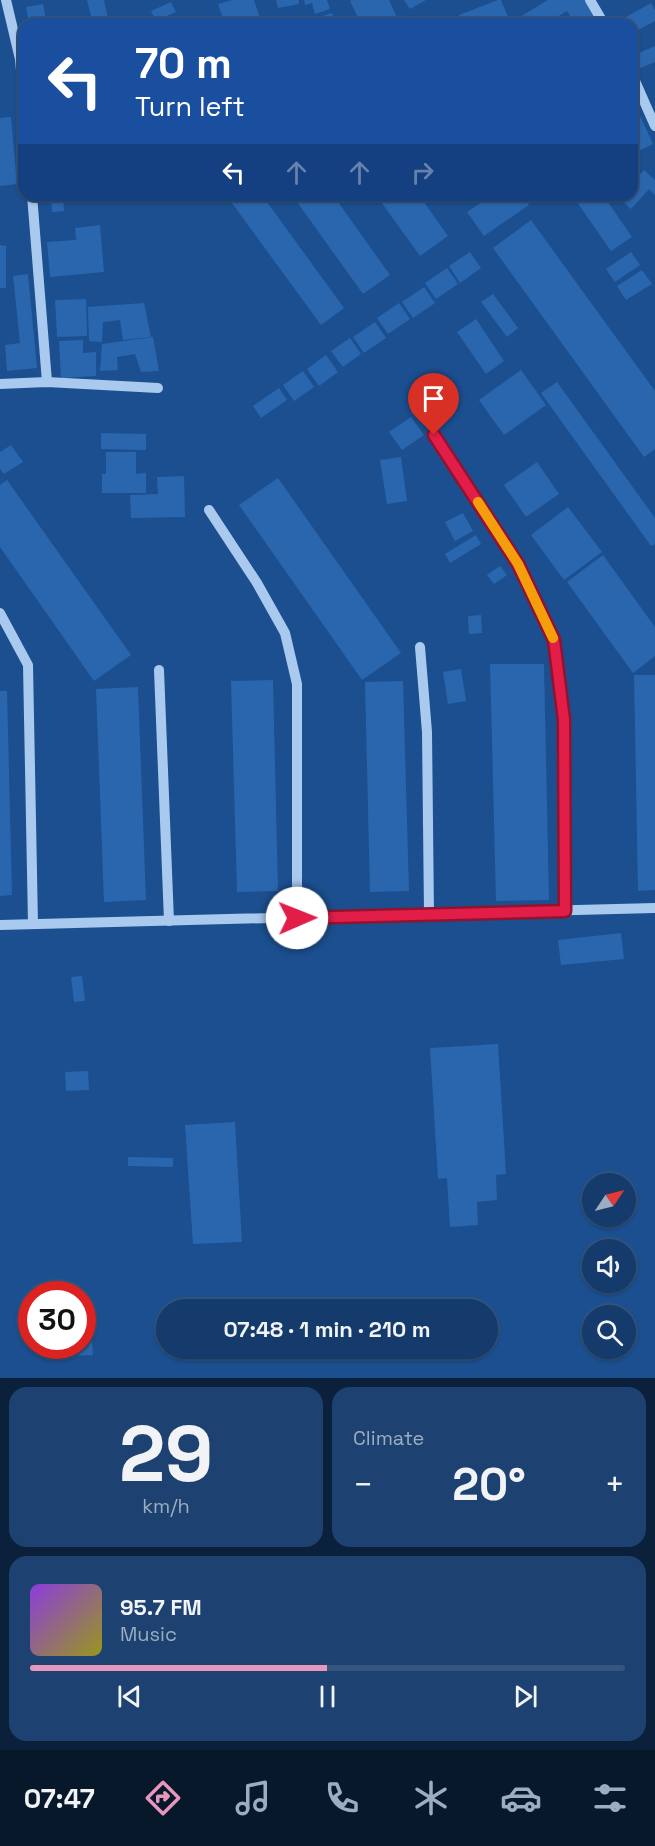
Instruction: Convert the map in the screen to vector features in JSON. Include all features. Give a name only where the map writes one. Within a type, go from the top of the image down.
[{"type":"street","points":[[6,0],[18,51]]},
{"type":"street","points":[[590,0],[600,18]]},
{"type":"street","points":[[638,88],[655,126]]},
{"type":"street","points":[[32,201],[47,382]]},
{"type":"street","points":[[0,384],[47,382],[158,388]]},
{"type":"street","points":[[434,435],[518,564],[554,640],[564,720],[565,911]]},
{"type":"street","points":[[209,510],[257,583],[285,633],[297,684],[297,918]]},
{"type":"street","points":[[0,613],[28,665],[33,924]]},
{"type":"street","points":[[420,647],[428,732],[429,914]]},
{"type":"street","points":[[159,670],[169,921]]},
{"type":"street","points":[[0,925],[655,908]]},
{"type":"building","points":[[87,0],[104,0],[108,18],[92,18]]},
{"type":"building","points":[[232,0],[254,0],[260,18],[223,18],[218,4]]},
{"type":"building","points":[[276,0],[299,0],[299,4],[278,8]]},
{"type":"building","points":[[304,0],[327,0],[330,9],[315,14],[312,3],[305,5]]},
{"type":"building","points":[[389,0],[397,18],[358,18],[350,1]]},
{"type":"building","points":[[404,0],[426,0],[410,9]]},
{"type":"building","points":[[501,0],[508,18],[460,18],[459,15]]},
{"type":"building","points":[[548,0],[585,0],[595,18],[571,18],[567,11],[555,18],[518,18]]},
{"type":"building","points":[[171,2],[176,12],[163,18],[154,18],[151,11]]},
{"type":"building","points":[[651,3],[655,10],[655,21],[638,30],[638,18],[624,18]]},
{"type":"building","points":[[43,4],[46,18],[28,18],[26,7]]},
{"type":"building","points":[[332,13],[334,18],[316,18]]},
{"type":"building","points":[[655,46],[655,62],[638,69],[638,53]]},
{"type":"building","points":[[638,111],[653,144],[638,151]]},
{"type":"building","points":[[11,117],[17,184],[0,186],[0,118]]},
{"type":"building","points":[[644,170],[655,180],[655,195],[649,189],[631,209],[622,201],[638,201],[638,176]]},
{"type":"building","points":[[51,201],[63,201],[64,211],[52,212]]},
{"type":"building","points":[[230,201],[266,201],[344,308],[321,325]]},
{"type":"building","points":[[296,201],[337,201],[390,275],[363,294]]},
{"type":"building","points":[[380,201],[423,201],[448,236],[420,256]]},
{"type":"building","points":[[483,201],[526,201],[529,205],[484,236],[467,212]]},
{"type":"building","points":[[576,201],[607,201],[632,237],[611,251]]},
{"type":"building","points":[[531,220],[655,391],[655,449],[644,457],[493,248]]},
{"type":"building","points":[[100,225],[104,272],[50,277],[47,242],[76,240],[75,228]]},
{"type":"building","points":[[0,245],[6,246],[6,288],[0,288]]},
{"type":"building","points":[[470,252],[481,268],[460,283],[449,266]]},
{"type":"building","points":[[631,252],[640,265],[615,282],[606,269]]},
{"type":"building","points":[[447,268],[458,284],[436,299],[425,283]]},
{"type":"building","points":[[642,270],[652,284],[626,300],[617,286]]},
{"type":"building","points":[[28,274],[37,368],[7,371],[5,345],[20,343],[13,276]]},
{"type":"building","points":[[424,287],[435,303],[413,318],[402,302]]},
{"type":"building","points":[[493,294],[518,328],[507,337],[481,302]]},
{"type":"building","points":[[86,299],[87,336],[57,337],[55,300]]},
{"type":"building","points":[[144,303],[151,337],[123,340],[120,320],[103,322],[102,342],[89,341],[88,307]]},
{"type":"building","points":[[399,303],[410,319],[388,334],[377,318]]},
{"type":"building","points":[[476,319],[504,361],[486,374],[457,332]]},
{"type":"building","points":[[375,322],[386,338],[364,353],[353,337]]},
{"type":"building","points":[[153,337],[159,371],[141,372],[135,354],[117,357],[118,370],[100,371],[102,344]]},
{"type":"building","points":[[350,338],[361,354],[343,367],[331,351]]},
{"type":"building","points":[[83,340],[83,353],[96,352],[96,376],[61,378],[59,341]]},
{"type":"building","points":[[326,355],[338,372],[319,386],[307,369]]},
{"type":"building","points":[[521,370],[546,405],[504,435],[479,400]]},
{"type":"building","points":[[303,371],[314,387],[294,401],[283,385]]},
{"type":"building","points":[[557,382],[655,518],[655,544],[651,546],[541,393]]},
{"type":"building","points":[[279,388],[287,400],[261,418],[253,406]]},
{"type":"building","points":[[411,417],[424,435],[402,450],[389,432]]},
{"type":"building","points":[[101,433],[146,434],[146,450],[101,449]]},
{"type":"building","points":[[11,445],[23,462],[4,474],[0,469],[0,452]]},
{"type":"building","points":[[106,452],[136,452],[136,474],[146,473],[146,493],[102,493],[102,474],[106,474]]},
{"type":"building","points":[[401,457],[407,501],[387,504],[380,460]]},
{"type":"building","points":[[537,462],[559,494],[526,517],[504,485]]},
{"type":"building","points":[[184,476],[185,517],[131,518],[130,495],[158,494],[157,477]]},
{"type":"building","points":[[278,478],[401,653],[362,680],[239,505]]},
{"type":"building","points":[[7,480],[131,655],[94,681],[0,547],[0,485]]},
{"type":"building","points":[[568,507],[602,552],[564,580],[531,535]]},
{"type":"building","points":[[463,513],[473,531],[455,541],[445,522]]},
{"type":"building","points":[[476,535],[481,544],[450,563],[445,554]]},
{"type":"building","points":[[603,555],[655,627],[655,656],[633,673],[567,582]]},
{"type":"building","points":[[500,566],[507,575],[494,584],[487,575]]},
{"type":"building","points":[[481,615],[482,633],[469,634],[468,616]]},
{"type":"building","points":[[490,664],[544,664],[549,900],[496,901]]},
{"type":"building","points":[[461,669],[466,701],[448,704],[443,672]]},
{"type":"building","points":[[634,675],[655,675],[655,890],[638,891]]},
{"type":"building","points":[[273,680],[278,891],[237,892],[231,681]]},
{"type":"building","points":[[403,681],[409,891],[370,892],[365,682]]},
{"type":"building","points":[[138,687],[146,900],[104,902],[96,689]]},
{"type":"building","points":[[0,691],[7,691],[12,895],[0,896]]},
{"type":"building","points":[[621,933],[624,959],[561,965],[558,940]]},
{"type":"building","points":[[82,976],[85,1001],[74,1002],[71,977]]},
{"type":"building","points":[[498,1044],[506,1174],[496,1175],[497,1200],[477,1202],[478,1225],[450,1227],[447,1178],[438,1179],[430,1048]]},
{"type":"building","points":[[88,1071],[89,1090],[66,1091],[65,1072]]},
{"type":"building","points":[[235,1122],[242,1242],[193,1244],[185,1125]]},
{"type":"building","points":[[128,1157],[173,1158],[173,1167],[128,1166]]},
{"type":"slow traffic","points":[[478,502],[518,564],[553,638]]},
{"type":"route","points":[[297,918],[565,911],[564,720],[554,640],[518,564],[434,435]]}]
